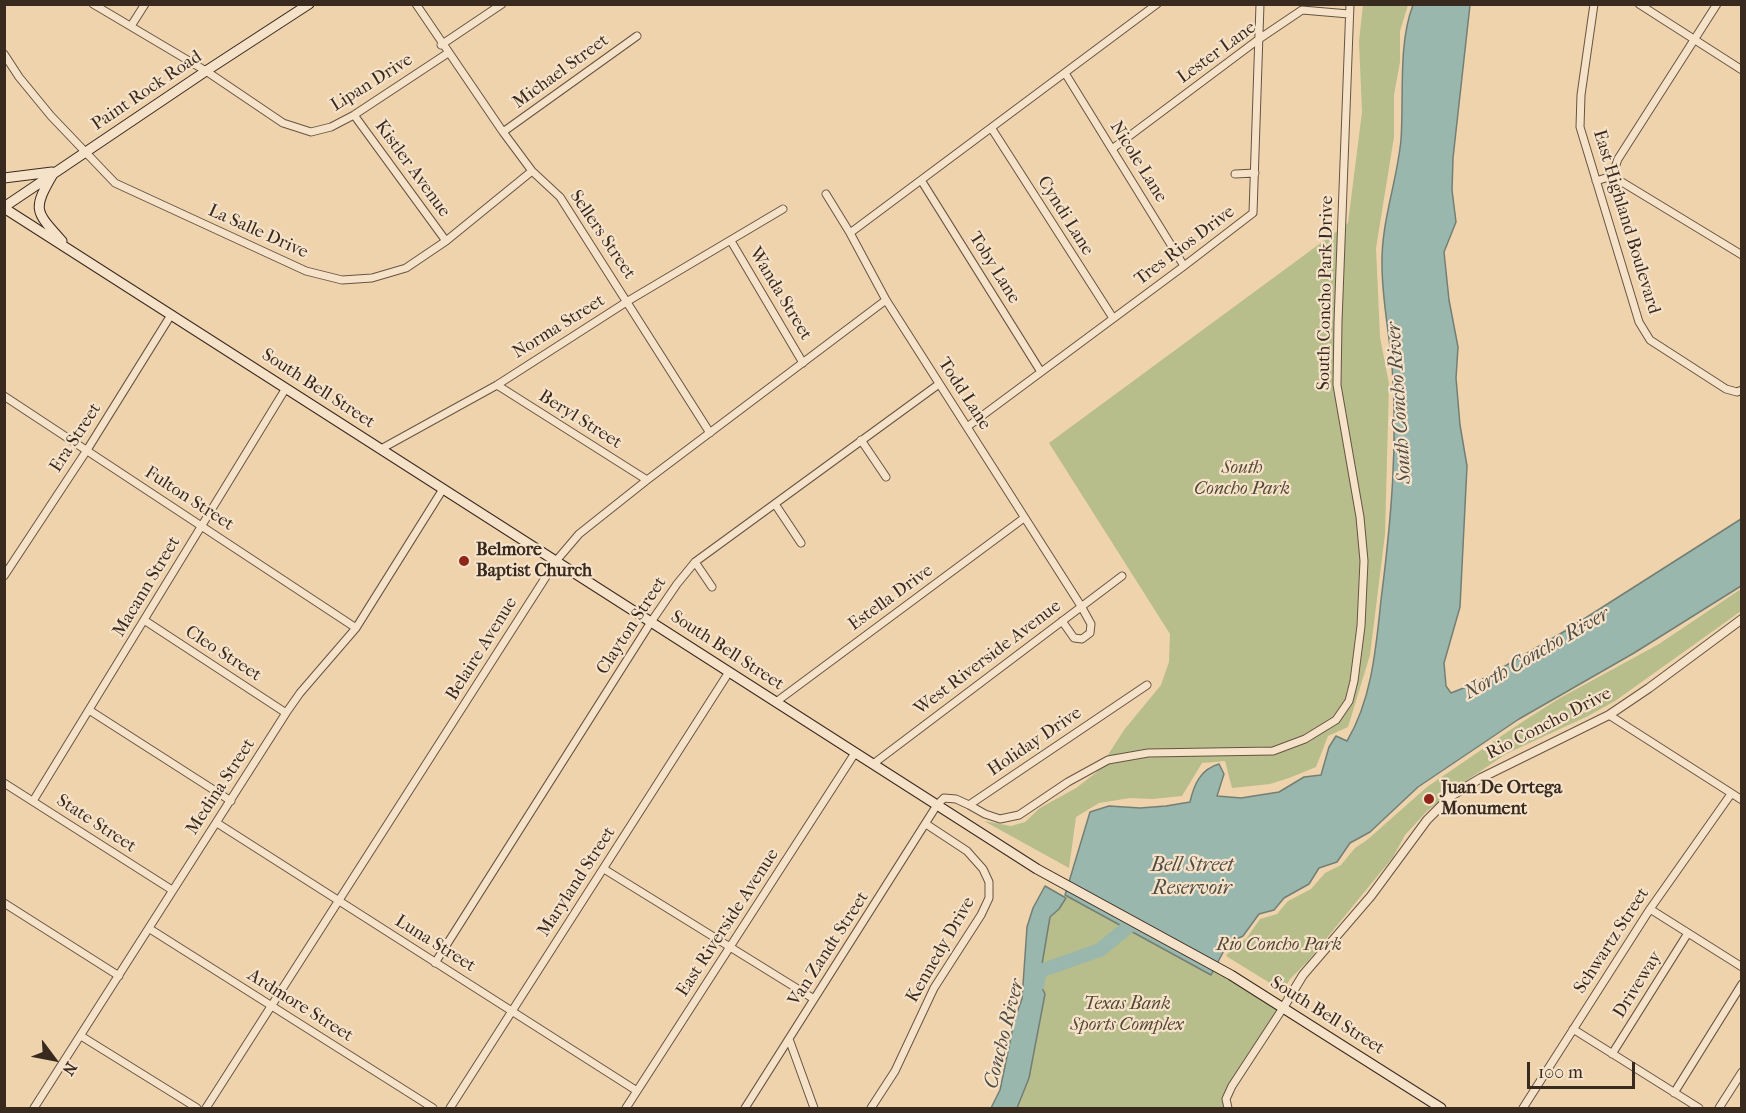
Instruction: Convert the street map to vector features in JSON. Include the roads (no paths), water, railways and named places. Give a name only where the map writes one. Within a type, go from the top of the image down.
[{"type":"main road","name":"Paint Rock Road","points":[[4,207],[206,70],[309,4]]},
{"type":"main road","points":[[4,178],[55,172]]},
{"type":"main road","points":[[55,172],[41,194],[38,206],[41,216],[70,249]]},
{"type":"main road","name":"South Bell Street","points":[[4,207],[1037,869],[1231,975],[1441,1108]]},
{"type":"street","name":"Lipan Drive","points":[[93,4],[206,70],[283,123],[311,132],[331,127],[354,115],[448,53]]},
{"type":"street","points":[[131,26],[145,4]]},
{"type":"street","name":"Sellers Street","points":[[416,4],[441,45],[532,171],[560,197],[710,433]]},
{"type":"street","points":[[441,45],[502,4]]},
{"type":"street","points":[[850,233],[1157,4]]},
{"type":"street","name":"Tres Rios Drive","points":[[967,427],[1253,213],[1260,4]]},
{"type":"street","name":"South Concho Park Drive","points":[[969,805],[1000,819],[1019,815],[1068,782],[1108,760],[1148,753],[1274,751],[1305,739],[1335,720],[1348,701],[1354,681],[1361,626],[1364,561],[1360,517],[1337,385],[1350,4]]},
{"type":"street","name":"East Highland Boulevard","points":[[1594,4],[1581,95],[1580,127],[1639,322],[1650,339],[1726,389],[1737,392],[1742,390]]},
{"type":"street","points":[[1639,4],[1742,70]]},
{"type":"street","points":[[1612,176],[1618,159],[1717,4]]},
{"type":"street","name":"Lester Lane","points":[[1112,149],[1259,39],[1302,10],[1349,14]]},
{"type":"street","name":"Michael Street","points":[[503,132],[638,36]]},
{"type":"street","name":"La Salle Drive","points":[[4,54],[19,77],[51,116],[115,183],[306,271],[342,280],[372,278],[406,268],[446,241],[532,171]]},
{"type":"street","name":"Nicole Lane","points":[[1065,73],[1184,266]]},
{"type":"street","name":"Kistler Avenue","points":[[354,115],[446,241]]},
{"type":"street","name":"Cyndi Lane","points":[[992,129],[1113,318]]},
{"type":"street","points":[[1236,174],[1255,173]]},
{"type":"street","points":[[1596,181],[1612,176],[1742,255]]},
{"type":"street","name":"Toby Lane","points":[[921,180],[1041,372]]},
{"type":"street","name":"Todd Lane","points":[[826,194],[886,300],[1081,606],[1091,624],[1090,633],[1082,639],[1074,638],[1062,621]]},
{"type":"street","name":"Norma Street","points":[[381,449],[496,385],[628,301],[783,209]]},
{"type":"street","name":"Wanda Street","points":[[731,241],[803,363]]},
{"type":"street","name":"Belaire Avenue","points":[[206,1108],[556,561],[579,534],[647,480],[886,300]]},
{"type":"street","name":"Era Street","points":[[4,576],[87,450],[171,315]]},
{"type":"street","name":"Clayton Street","points":[[435,963],[651,622],[695,562],[939,384]]},
{"type":"street","name":"Beryl Street","points":[[496,385],[647,480]]},
{"type":"street","name":"Macann Street","points":[[33,801],[286,388]]},
{"type":"street","name":"Fulton Street","points":[[4,396],[356,628]]},
{"type":"street","points":[[861,440],[886,477]]},
{"type":"street","name":"Medina Street","points":[[34,1108],[286,713],[300,693],[356,628],[443,489]]},
{"type":"street","points":[[775,504],[801,543]]},
{"type":"street","name":"Estella Drive","points":[[776,702],[1024,518]]},
{"type":"street","points":[[695,562],[712,587]]},
{"type":"street","name":"West Riverside Avenue","points":[[873,764],[1122,576]]},
{"type":"street","name":"Rio Concho Drive","points":[[1228,1108],[1226,1099],[1232,1086],[1303,975],[1371,896],[1427,820],[1451,796],[1481,778],[1609,715],[1742,619]]},
{"type":"street","name":"Cleo Street","points":[[144,620],[286,713]]},
{"type":"street","name":"Maryland Street","points":[[450,1108],[729,672]]},
{"type":"street","name":"Holiday Drive","points":[[969,805],[1147,685]]},
{"type":"street","points":[[89,710],[231,801]]},
{"type":"street","points":[[1609,715],[1742,800]]},
{"type":"street","name":"East Riverside Avenue","points":[[626,1108],[855,753]]},
{"type":"street","name":"State Street","points":[[4,783],[172,890]]},
{"type":"street","name":"Schwartz Street","points":[[1523,1108],[1650,909],[1731,794]]},
{"type":"street","points":[[937,805],[944,798],[956,799],[969,805]]},
{"type":"street","name":"Van Zandt Street","points":[[745,1108],[937,805]]},
{"type":"street","name":"Luna Street","points":[[217,823],[637,1091]]},
{"type":"street","name":"Kennedy Drive","points":[[871,1108],[895,1071],[934,988],[981,915],[989,898],[988,882],[983,869],[967,850],[926,824]]},
{"type":"street","points":[[604,869],[814,999]]},
{"type":"street","points":[[4,903],[119,976]]},
{"type":"street","points":[[1650,909],[1742,967]]},
{"type":"street","name":"Ardmore Street","points":[[150,929],[433,1108]]},
{"type":"street","name":"Driveway","points":[[1612,1054],[1689,933]]},
{"type":"street","points":[[1674,1093],[1742,984]]},
{"type":"street","points":[[1573,1029],[1700,1108]]},
{"type":"street","points":[[81,1036],[197,1108]]},
{"type":"street","points":[[789,1039],[814,1108]]},
{"type":"street","points":[[1719,1108],[1742,1072]]},
{"type":"water","points":[[1413,5],[1470,5],[1453,158],[1452,190],[1456,222],[1444,252],[1449,300],[1458,347],[1456,378],[1460,425],[1467,466],[1460,607],[1444,663],[1446,686],[1451,693],[1476,683],[1565,631],[1741,519],[1741,586],[1634,653],[1519,719],[1418,787],[1370,832],[1350,843],[1337,862],[1319,868],[1309,884],[1284,898],[1274,910],[1259,914],[1243,936],[1228,943],[1211,975],[1065,895],[1090,812],[1109,806],[1140,808],[1190,802],[1199,778],[1207,770],[1219,764],[1224,774],[1217,796],[1241,798],[1279,792],[1304,777],[1321,775],[1329,747],[1336,736],[1347,741],[1362,708],[1375,655],[1390,512],[1394,454],[1394,395],[1383,290],[1382,249],[1401,140],[1403,53],[1408,20]]},
{"type":"water","points":[[1045,886],[1066,898],[1050,917],[1039,982],[1045,994],[1029,1078],[1017,1108],[991,1108],[1000,1090],[1015,1018],[1022,999],[1027,927],[1033,908]]},
{"type":"waterway","name":"Concho River","points":[[1037,985],[1040,971],[1100,950],[1140,917]]},
{"type":"place","name":"Belmore Baptist Church","points":[[464,561]]},
{"type":"place","name":"Juan De Ortega Monument","points":[[1429,799]]},
{"type":"water label","name":"South Concho River","points":[[1400,403]]},
{"type":"water label","name":"North Concho River","points":[[1537,654]]},
{"type":"water label","name":"Bell Street Reservoir","points":[[1192,878]]},
{"type":"park label","name":"South Concho Park","points":[[1242,479]]},
{"type":"park label","name":"Rio Concho Park","points":[[1279,946]]},
{"type":"park label","name":"Texas Bank Sports Complex","points":[[1127,1015]]}]
